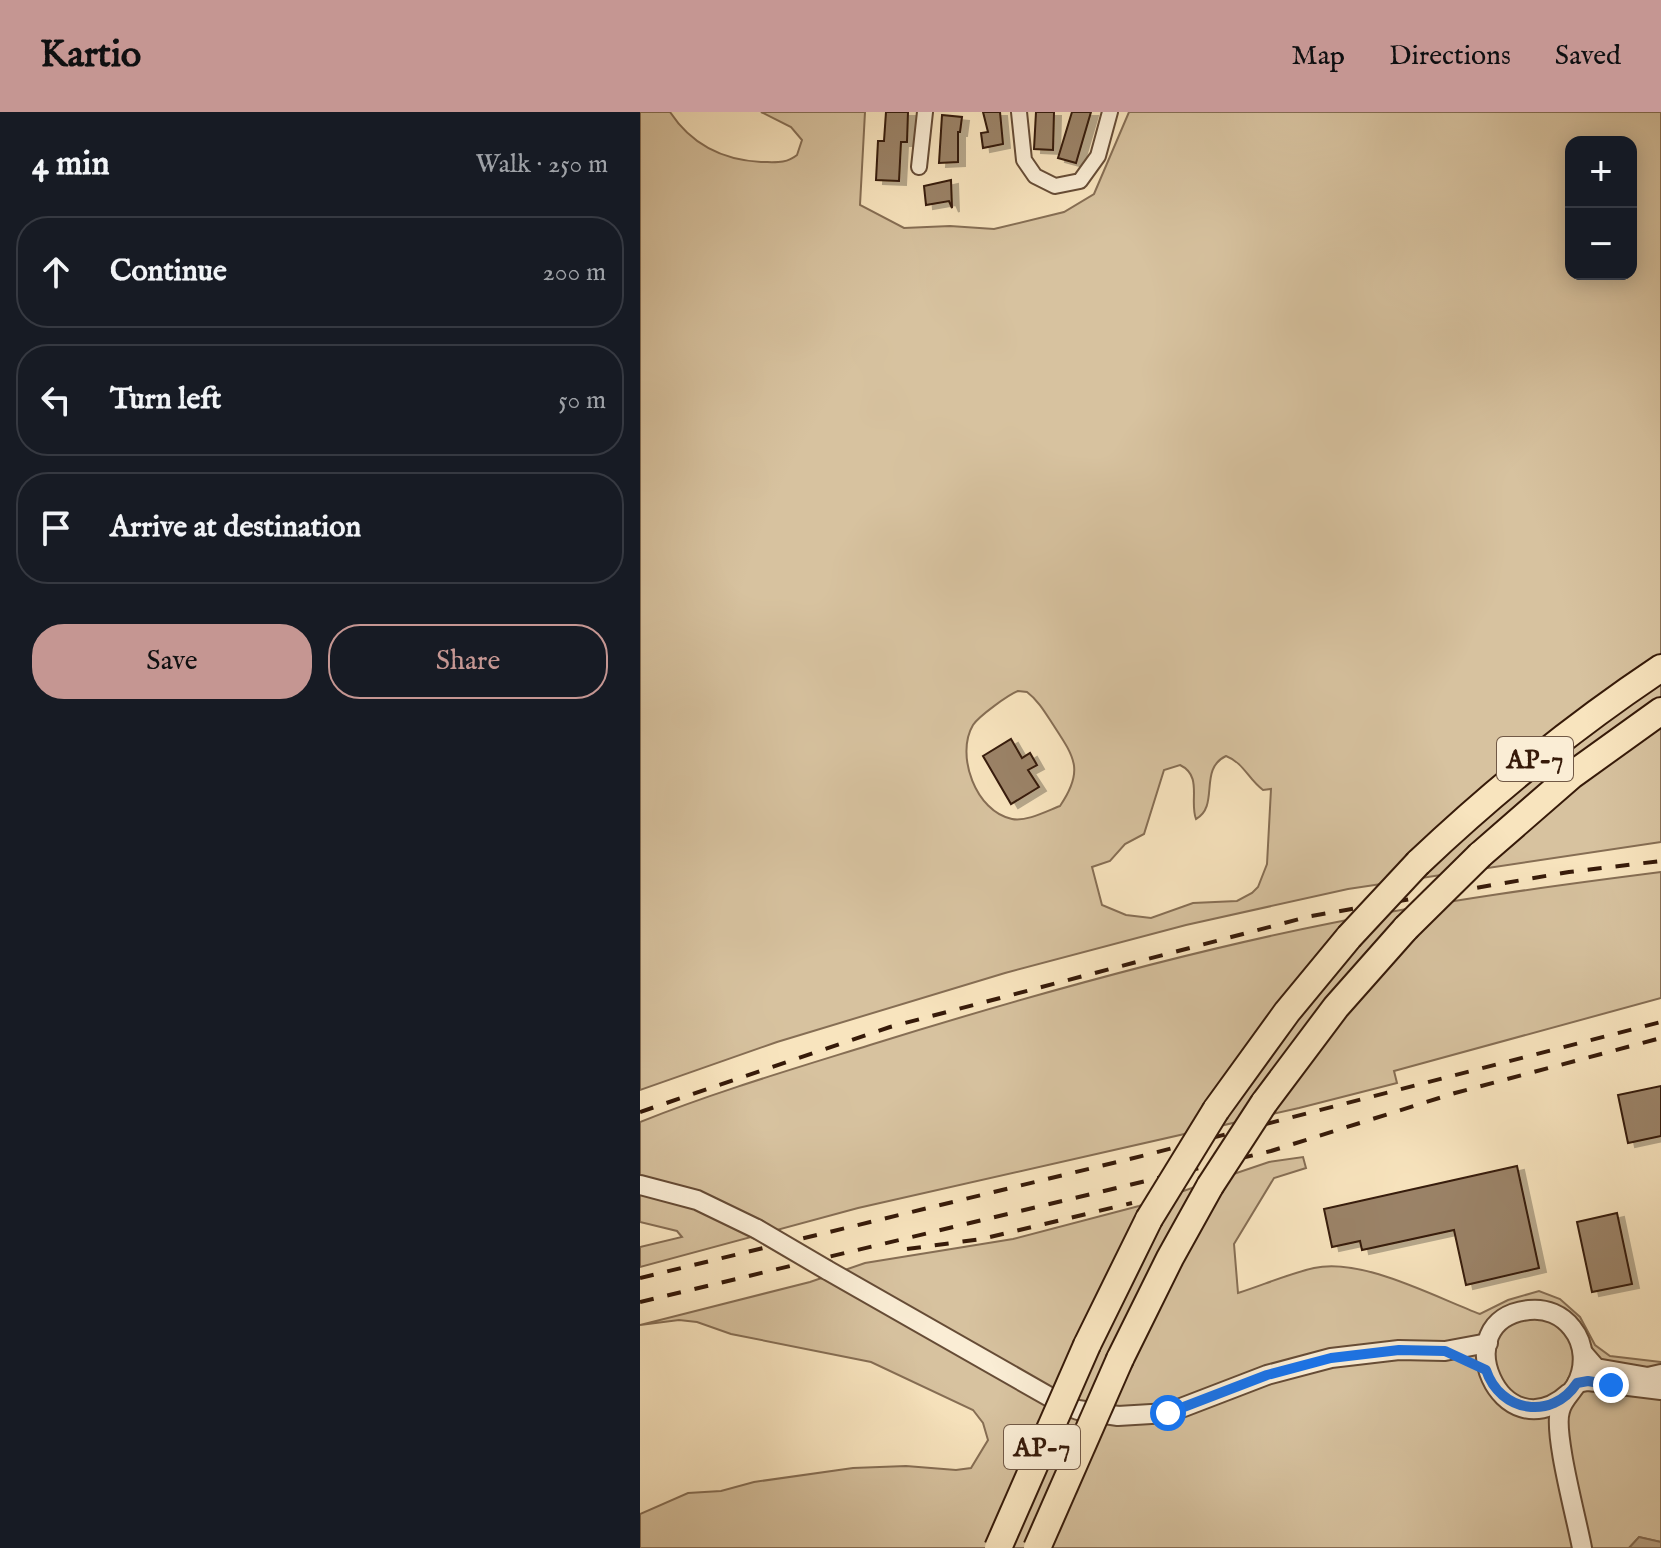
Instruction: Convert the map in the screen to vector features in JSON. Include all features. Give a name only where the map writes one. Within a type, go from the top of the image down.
[{"type":"highway","name":"AP-7","points":[[998,1548],[1087,1345],[1149,1219],[1216,1110],[1287,1012],[1349,937],[1462,821],[1562,736],[1661,668]]},
{"type":"highway","name":"AP-7","points":[[1037,1548],[1120,1359],[1170,1258],[1210,1186],[1264,1103],[1336,1007],[1406,928],[1480,855],[1572,775],[1661,711]]},
{"type":"highway","points":[[1572,775],[1661,729]]},
{"type":"street","points":[[919,167],[925,112]]},
{"type":"street","points":[[1019,112],[1024,160],[1035,176],[1055,186],[1080,181],[1098,156],[1110,112]]},
{"type":"street","points":[[640,1185],[697,1200],[757,1229],[1041,1393],[1062,1404],[1096,1413],[1144,1416],[1168,1413],[1267,1375],[1331,1358],[1399,1350],[1445,1351],[1488,1343]]},
{"type":"street","points":[[1582,1548],[1558,1431],[1560,1411],[1573,1388],[1583,1363],[1577,1335],[1565,1321],[1539,1310],[1512,1315],[1497,1326],[1488,1343],[1486,1370],[1490,1379],[1501,1395],[1519,1405],[1538,1408],[1555,1403],[1573,1388],[1588,1381],[1661,1390]]},
{"type":"street","points":[[1445,1351],[1486,1370]]},
{"type":"street","points":[[1583,1353],[1596,1368],[1648,1377],[1661,1374]]},
{"type":"street","points":[[1538,1408],[1558,1431]]},
{"type":"shaded area","points":[[640,112],[670,112],[688,133],[721,154],[747,161],[771,162],[793,158],[802,140],[791,127],[761,112],[865,112],[860,205],[904,228],[950,226],[994,229],[1064,212],[1094,194],[1129,112],[1661,112],[1661,842],[1348,889],[1186,925],[1005,973],[777,1042],[640,1090]],"holes":[[[1018,691],[1027,692],[1042,708],[1067,747],[1074,765],[1072,783],[1060,806],[1018,820],[999,814],[988,806],[972,781],[966,751],[973,725],[987,711]],[[1226,756],[1242,767],[1263,790],[1271,789],[1267,864],[1258,887],[1237,901],[1193,903],[1151,918],[1126,915],[1102,905],[1092,867],[1110,861],[1125,844],[1144,834],[1164,770],[1180,765],[1191,776],[1196,819],[1207,806],[1213,770]]]},
{"type":"shaded area","points":[[1661,872],[1661,998],[1394,1071],[1397,1083],[858,1208],[640,1267],[640,1247],[682,1237],[677,1231],[640,1222],[640,1122],[668,1111],[984,1010],[1215,949],[1414,908]]},
{"type":"shaded area","points":[[1303,1157],[1306,1168],[1274,1178],[1234,1244],[1238,1293],[1304,1270],[1333,1266],[1398,1280],[1480,1314],[1508,1300],[1539,1291],[1560,1299],[1580,1317],[1595,1345],[1610,1356],[1661,1362],[1661,1542],[1639,1537],[1629,1548],[640,1548],[640,1514],[688,1493],[721,1491],[754,1482],[853,1468],[971,1468],[988,1440],[983,1423],[973,1410],[871,1362],[731,1334],[697,1322],[679,1320],[640,1325],[810,1282],[865,1263],[1013,1239],[1139,1206],[1269,1162]]},
{"type":"shaded area","points":[[1639,1537],[1661,1542],[1661,1548],[1629,1548]]},
{"type":"building","points":[[886,112],[908,112],[907,142],[901,142],[899,181],[876,180],[878,141],[884,141]]},
{"type":"building","points":[[983,112],[1000,112],[1003,144],[983,148],[981,133],[988,132]]},
{"type":"building","points":[[1036,112],[1054,112],[1053,150],[1034,149]]},
{"type":"building","points":[[1072,112],[1091,112],[1076,163],[1058,158]]},
{"type":"building","points":[[942,115],[962,117],[958,132],[958,162],[939,163]]},
{"type":"building","points":[[951,180],[952,208],[949,201],[926,205],[924,186]]},
{"type":"building","points":[[1011,739],[1022,758],[1030,753],[1037,765],[1028,770],[1039,787],[1011,804],[983,756]]},
{"type":"building","points":[[1661,1086],[1661,1136],[1628,1143],[1618,1095]]},
{"type":"building","points":[[1517,1166],[1539,1268],[1466,1285],[1454,1230],[1362,1250],[1360,1241],[1332,1247],[1324,1209]]},
{"type":"building","points":[[1617,1213],[1632,1284],[1592,1292],[1577,1222]]},
{"type":"railway","points":[[640,1112],[890,1027],[1311,916],[1569,872],[1661,861]]},
{"type":"railway","points":[[640,1278],[1146,1155],[1661,1022]]},
{"type":"railway","points":[[640,1302],[1271,1151],[1455,1093],[1661,1038]]},
{"type":"railway","points":[[907,1249],[982,1239],[1132,1203]]},
{"type":"route","points":[[1168,1413],[1267,1375],[1331,1358],[1399,1350],[1445,1351],[1486,1370],[1501,1395],[1528,1408],[1547,1406],[1563,1399],[1577,1383],[1588,1381],[1611,1385]]}]
